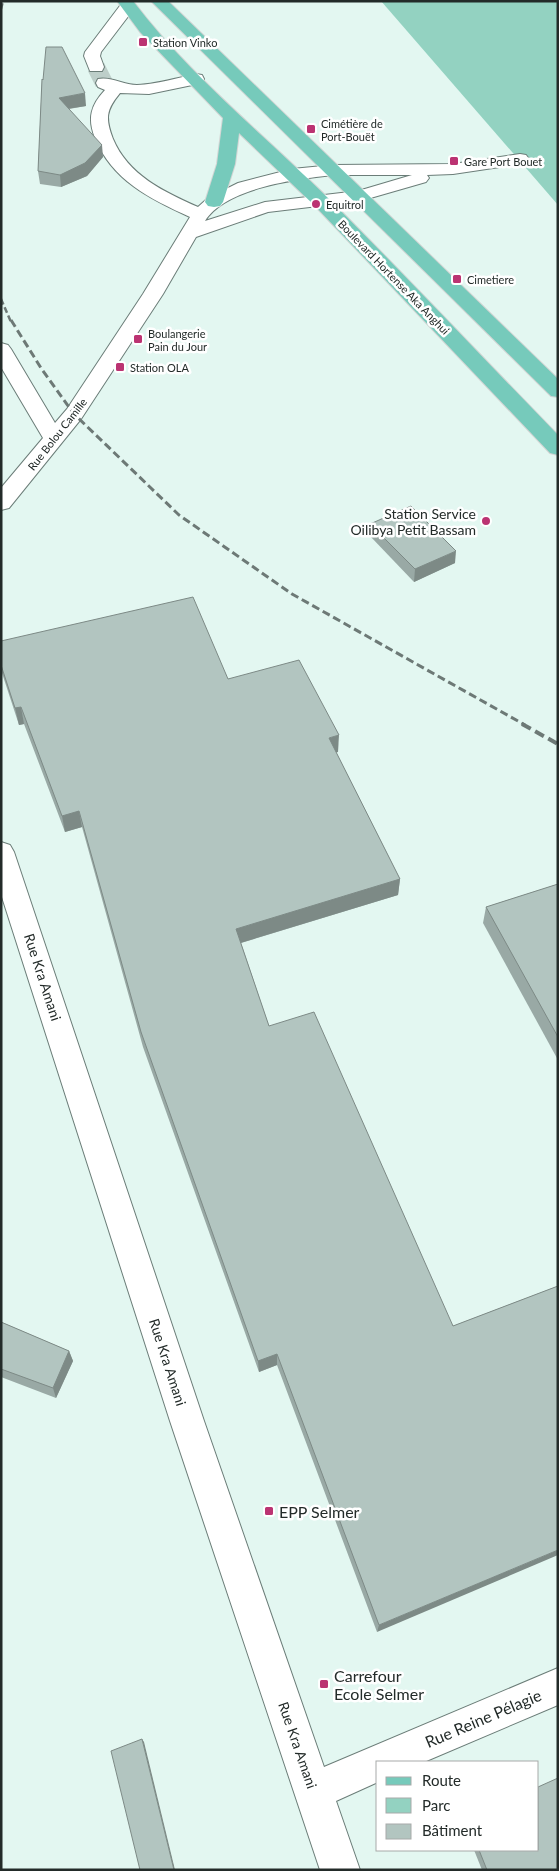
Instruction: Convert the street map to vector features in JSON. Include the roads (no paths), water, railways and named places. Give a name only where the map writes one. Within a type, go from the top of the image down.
[{"type":"main road","points":[[159,1],[175,19],[360,196],[558,391]]},
{"type":"main road","name":"Boulevard Hortense Aka Anghui","points":[[127,4],[146,29],[232,117],[320,202],[558,448]]},
{"type":"main road","points":[[214,202],[226,164],[232,117]]},
{"type":"street","points":[[96,67],[92,56],[93,52],[127,4]]},
{"type":"street","points":[[196,79],[139,90],[110,85],[99,119],[105,142],[122,169],[133,180],[157,196],[200,215]]},
{"type":"street","points":[[187,234],[240,214],[265,208],[360,196],[453,169],[520,159]]},
{"type":"street","name":"Rue Bolou Camille","points":[[1,503],[85,398],[153,294],[187,234],[200,215],[214,202],[244,187],[292,174],[333,170],[453,169]]},
{"type":"street","points":[[1,349],[54,438]]},
{"type":"street","name":"Rue Kra Amani","points":[[1,852],[187,1421],[340,1870]]},
{"type":"street","name":"Rue Reine Pélagie","points":[[384,1761],[558,1686]]},
{"type":"street","name":"Rue Reine Pélagie","points":[[314,1791],[376,1764]]},
{"type":"tunnel","points":[[96,67],[104,83]]},
{"type":"railway","points":[[1,9],[3,1]]},
{"type":"railway","points":[[1,299],[11,322]]},
{"type":"railway","points":[[11,320],[41,368],[74,414],[179,515],[292,594],[525,725]]},
{"type":"railway","points":[[522,724],[558,744]]},
{"type":"place","name":"Station Vinko","points":[[143,42]]},
{"type":"place","name":"Cimétière de Port-Bouët","points":[[311,129]]},
{"type":"place","name":"Gare Port Bouet","points":[[454,161]]},
{"type":"place","name":"Equitrol","points":[[316,204]]},
{"type":"place","name":"Cimetiere","points":[[457,279]]},
{"type":"place","name":"Boulangerie Pain du Jour","points":[[138,339]]},
{"type":"place","name":"Station OLA","points":[[120,367]]},
{"type":"place","name":"Station Service Oilibya Petit Bassam","points":[[486,521]]},
{"type":"place","name":"EPP Selmer","points":[[269,1511]]},
{"type":"place","name":"Carrefour Ecole Selmer","points":[[324,1684]]}]
